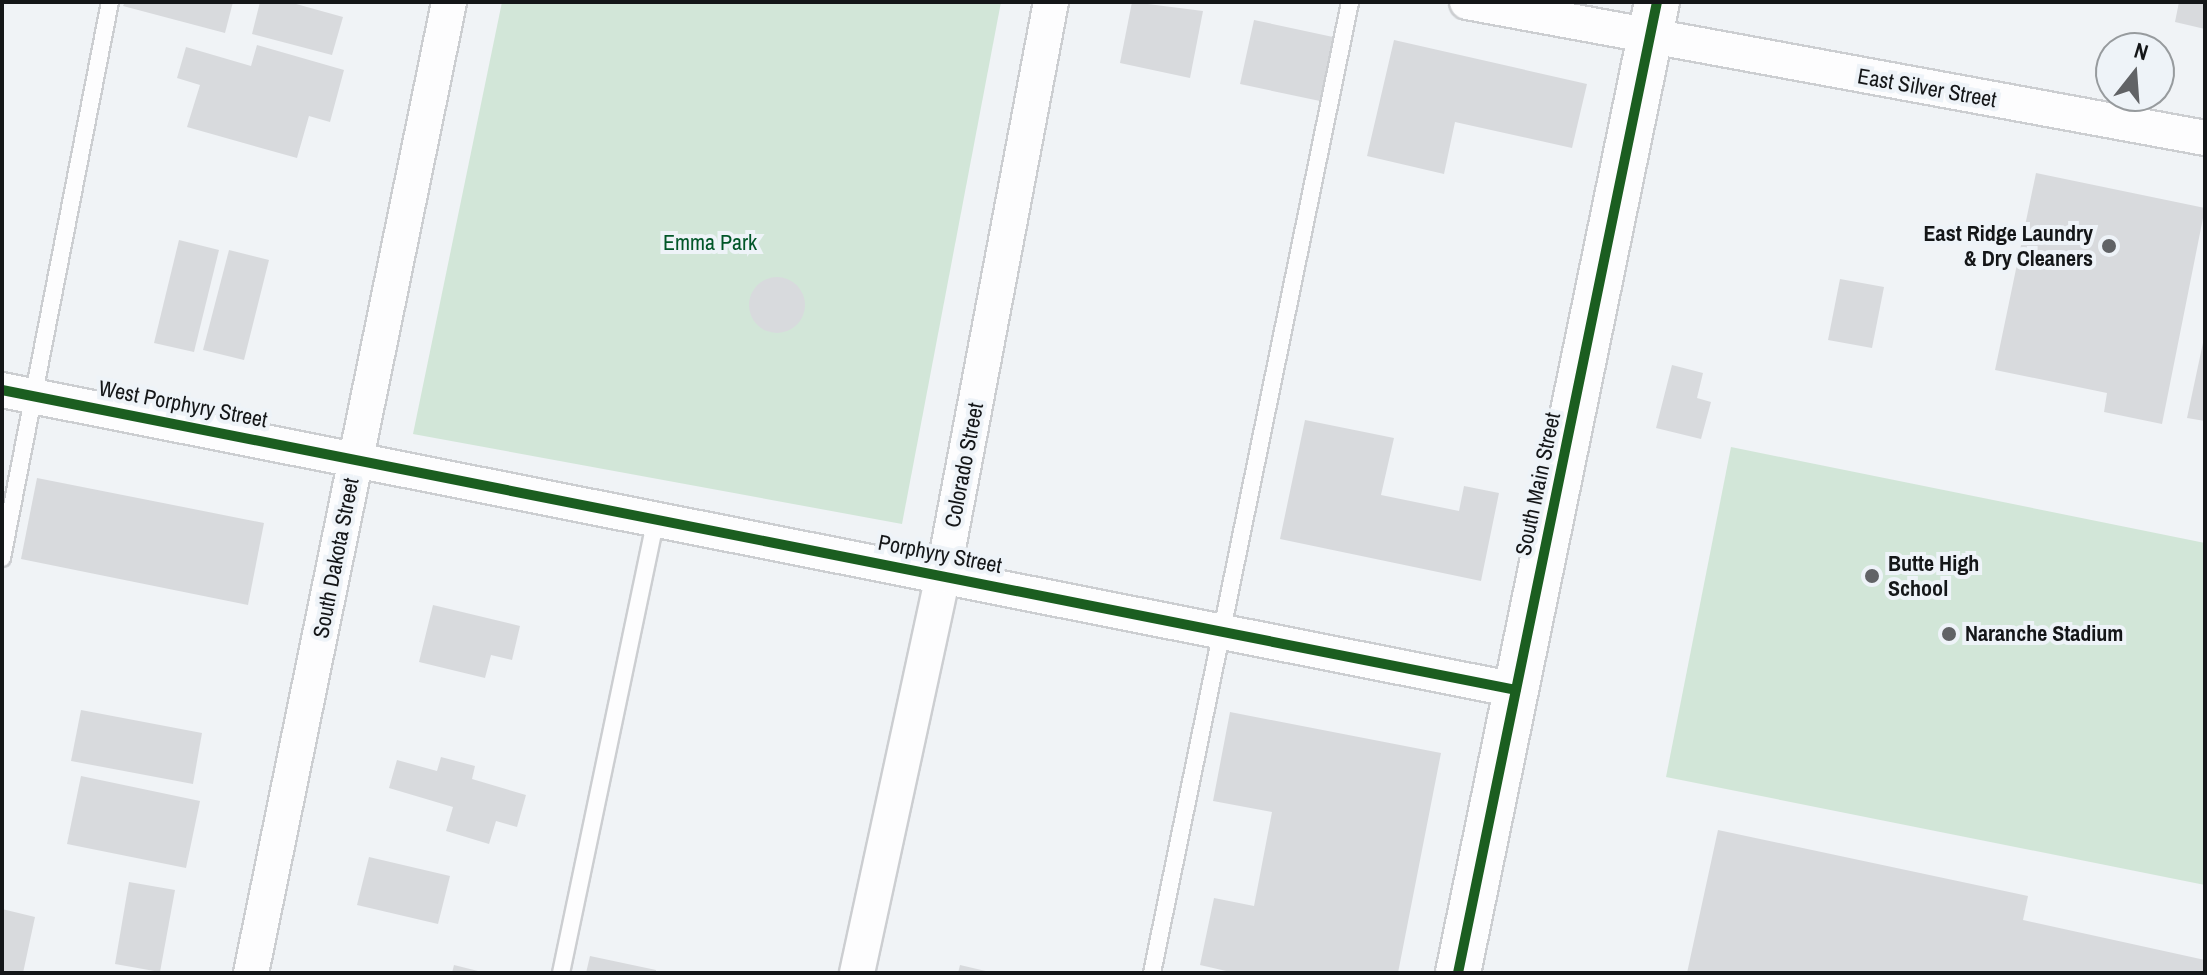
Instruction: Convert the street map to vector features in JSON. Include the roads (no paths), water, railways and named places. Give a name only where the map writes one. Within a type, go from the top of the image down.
[{"type":"main road","name":"South Main Street","points":[[1458,973],[1653,20]]},
{"type":"street","name":"South Dakota Street","points":[[251,973],[449,2]]},
{"type":"street","name":"Colorado Street","points":[[857,973],[943,575],[1051,2]]},
{"type":"street","name":"East Silver Street","points":[[1467,2],[1653,20],[2205,138]]},
{"type":"street","name":"West Porphyry Street","points":[[2,390],[357,457]]},
{"type":"street","name":"Porphyry Street","points":[[357,457],[1516,690]]},
{"type":"lane","points":[[2,558],[36,396],[110,2]]},
{"type":"lane","points":[[1152,973],[1350,2]]},
{"type":"lane","points":[[561,973],[656,518]]},
{"type":"place","name":"East Ridge Laundry & Dry Cleaners","points":[[2109,246]]},
{"type":"place","name":"Butte High School","points":[[1872,576]]},
{"type":"place","name":"Naranche Stadium","points":[[1949,634]]},
{"type":"park label","name":"Emma Park","points":[[710,243]]}]
